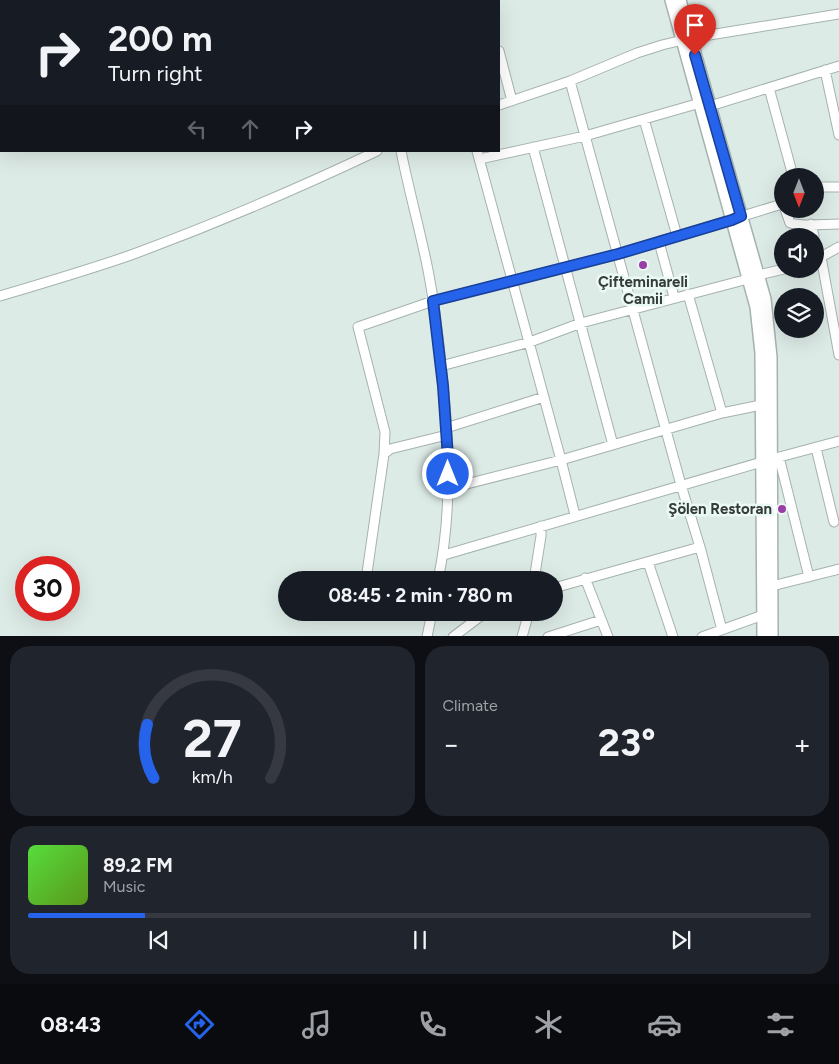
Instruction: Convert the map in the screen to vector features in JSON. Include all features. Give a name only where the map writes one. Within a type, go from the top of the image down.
[{"type":"main road","points":[[671,0],[687,39]]},
{"type":"main road","points":[[680,0],[687,39],[753,277],[761,353],[761,405],[771,459],[763,636]]},
{"type":"main road","points":[[753,277],[765,299],[771,357],[772,636]]},
{"type":"street","points":[[500,106],[570,81],[637,53],[687,39],[839,14]]},
{"type":"street","points":[[500,55],[512,101]]},
{"type":"street","points":[[575,515],[479,155],[533,148],[586,136],[644,119],[769,88],[839,66]]},
{"type":"street","points":[[825,70],[839,135]]},
{"type":"street","points":[[570,81],[722,630]]},
{"type":"street","points":[[769,88],[791,168]]},
{"type":"street","points":[[644,119],[677,236]]},
{"type":"street","points":[[533,148],[613,445]]},
{"type":"street","points":[[0,296],[140,251],[257,205],[330,174],[375,152]]},
{"type":"street","points":[[401,152],[428,270],[441,366],[448,458],[444,555],[440,571]]},
{"type":"street","points":[[824,187],[839,187]]},
{"type":"street","points":[[367,571],[384,454],[385,432],[358,327],[433,301],[618,254],[774,206]]},
{"type":"street","points":[[788,218],[790,224],[804,226],[812,224],[839,224]]},
{"type":"street","points":[[812,224],[813,228]]},
{"type":"street","points":[[659,242],[674,297]]},
{"type":"street","points":[[824,254],[839,247]]},
{"type":"street","points":[[441,366],[530,342],[581,324],[674,297],[774,272]]},
{"type":"street","points":[[822,278],[839,355]]},
{"type":"street","points":[[688,294],[722,413]]},
{"type":"street","points":[[384,454],[390,449],[544,397]]},
{"type":"street","points":[[447,489],[561,460],[722,413],[761,405]]},
{"type":"street","points":[[444,555],[575,515],[771,459],[839,442]]},
{"type":"street","points":[[816,448],[834,522]]},
{"type":"street","points":[[771,459],[809,577]]},
{"type":"street","points":[[535,571],[541,526]]},
{"type":"street","points":[[563,585],[700,547]]},
{"type":"street","points":[[648,562],[673,636]]},
{"type":"street","points":[[772,586],[839,569]]},
{"type":"street","points":[[585,578],[608,636]]},
{"type":"street","points":[[702,636],[763,615]]},
{"type":"street","points":[[548,636],[601,620]]},
{"type":"street","points":[[426,636],[429,621]]},
{"type":"street","points":[[453,636],[474,621]]},
{"type":"street","points":[[522,636],[526,621]]},
{"type":"street","points":[[466,636],[468,625]]},
{"type":"place","name":"Çifteminareli Camii","points":[[643,265]]},
{"type":"place","name":"Şölen Restoran","points":[[782,509]]},
{"type":"route","points":[[448,474],[443,386],[433,301],[618,254],[741,216],[695,55]]}]
